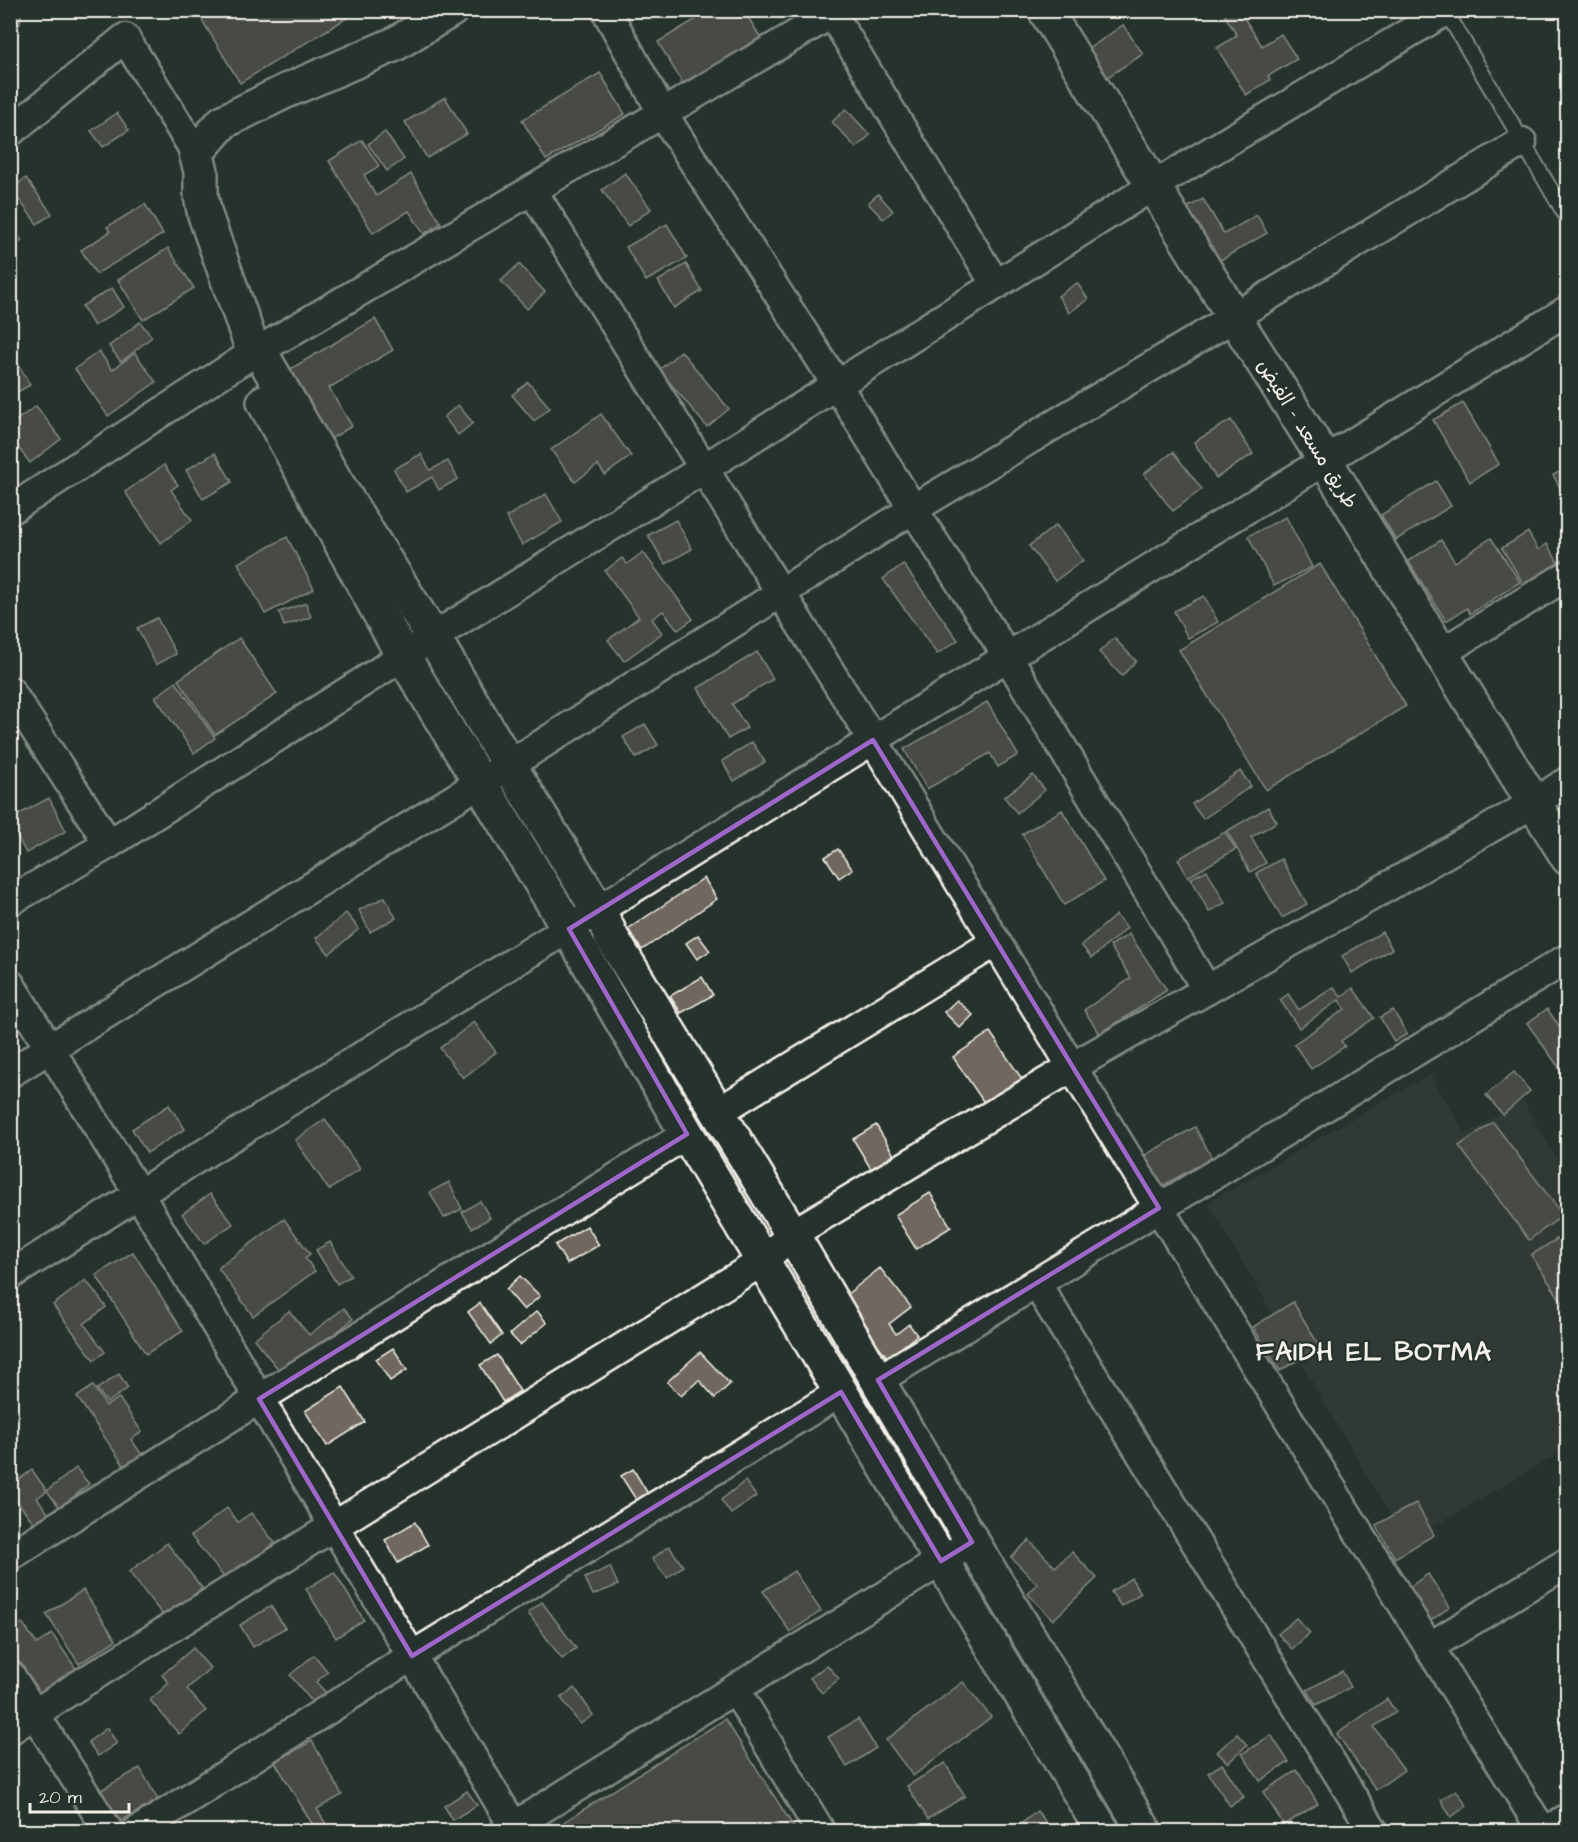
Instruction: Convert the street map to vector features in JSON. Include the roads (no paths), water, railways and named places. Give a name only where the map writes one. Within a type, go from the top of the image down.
[{"type":"main road","points":[[451,10],[395,44],[286,91],[223,122],[196,153],[201,171],[201,196],[205,215],[250,351],[403,656],[569,929],[687,1134],[1103,1832]]},
{"type":"main road","name":"طريق مسعد - الفيض","points":[[1045,10],[1325,460],[1568,858]]},
{"type":"main road","points":[[250,351],[336,482],[433,637],[599,911],[612,938],[792,1234],[1145,1832]]},
{"type":"street","points":[[606,10],[663,114],[1008,657],[1207,990]]},
{"type":"street","points":[[10,901],[109,844],[433,637],[1153,186],[1446,11]]},
{"type":"street","points":[[10,510],[250,351],[663,114],[833,12],[996,285]]},
{"type":"street","points":[[10,132],[125,38],[196,153]]},
{"type":"street","points":[[10,1073],[479,784],[913,509],[1522,142]]},
{"type":"street","points":[[532,190],[1545,1832],[1568,1818]]},
{"type":"street","points":[[10,1275],[1568,310]]},
{"type":"street","points":[[1441,653],[1568,575]]},
{"type":"street","points":[[10,692],[109,844]]},
{"type":"street","points":[[10,1730],[334,1526],[763,1261],[792,1234],[1072,1067],[1534,803],[1568,781]]},
{"type":"street","points":[[718,1112],[996,942]]},
{"type":"street","points":[[878,1380],[1568,958]]},
{"type":"street","points":[[10,984],[139,1194],[412,1656],[511,1830],[972,1542]]},
{"type":"street","points":[[10,1556],[687,1134]]},
{"type":"street","points":[[1036,1283],[1374,1832]]},
{"type":"street","points":[[136,1832],[412,1656],[841,1392]]},
{"type":"street","points":[[1430,1647],[1568,1562]]},
{"type":"street","points":[[10,1675],[109,1832]]},
{"type":"street","points":[[735,1689],[821,1832]]},
{"type":"lane","points":[[1446,11],[1568,219]]},
{"type":"district","name":"FAIDH EL BOTMA","points":[[1374,1352]]}]
